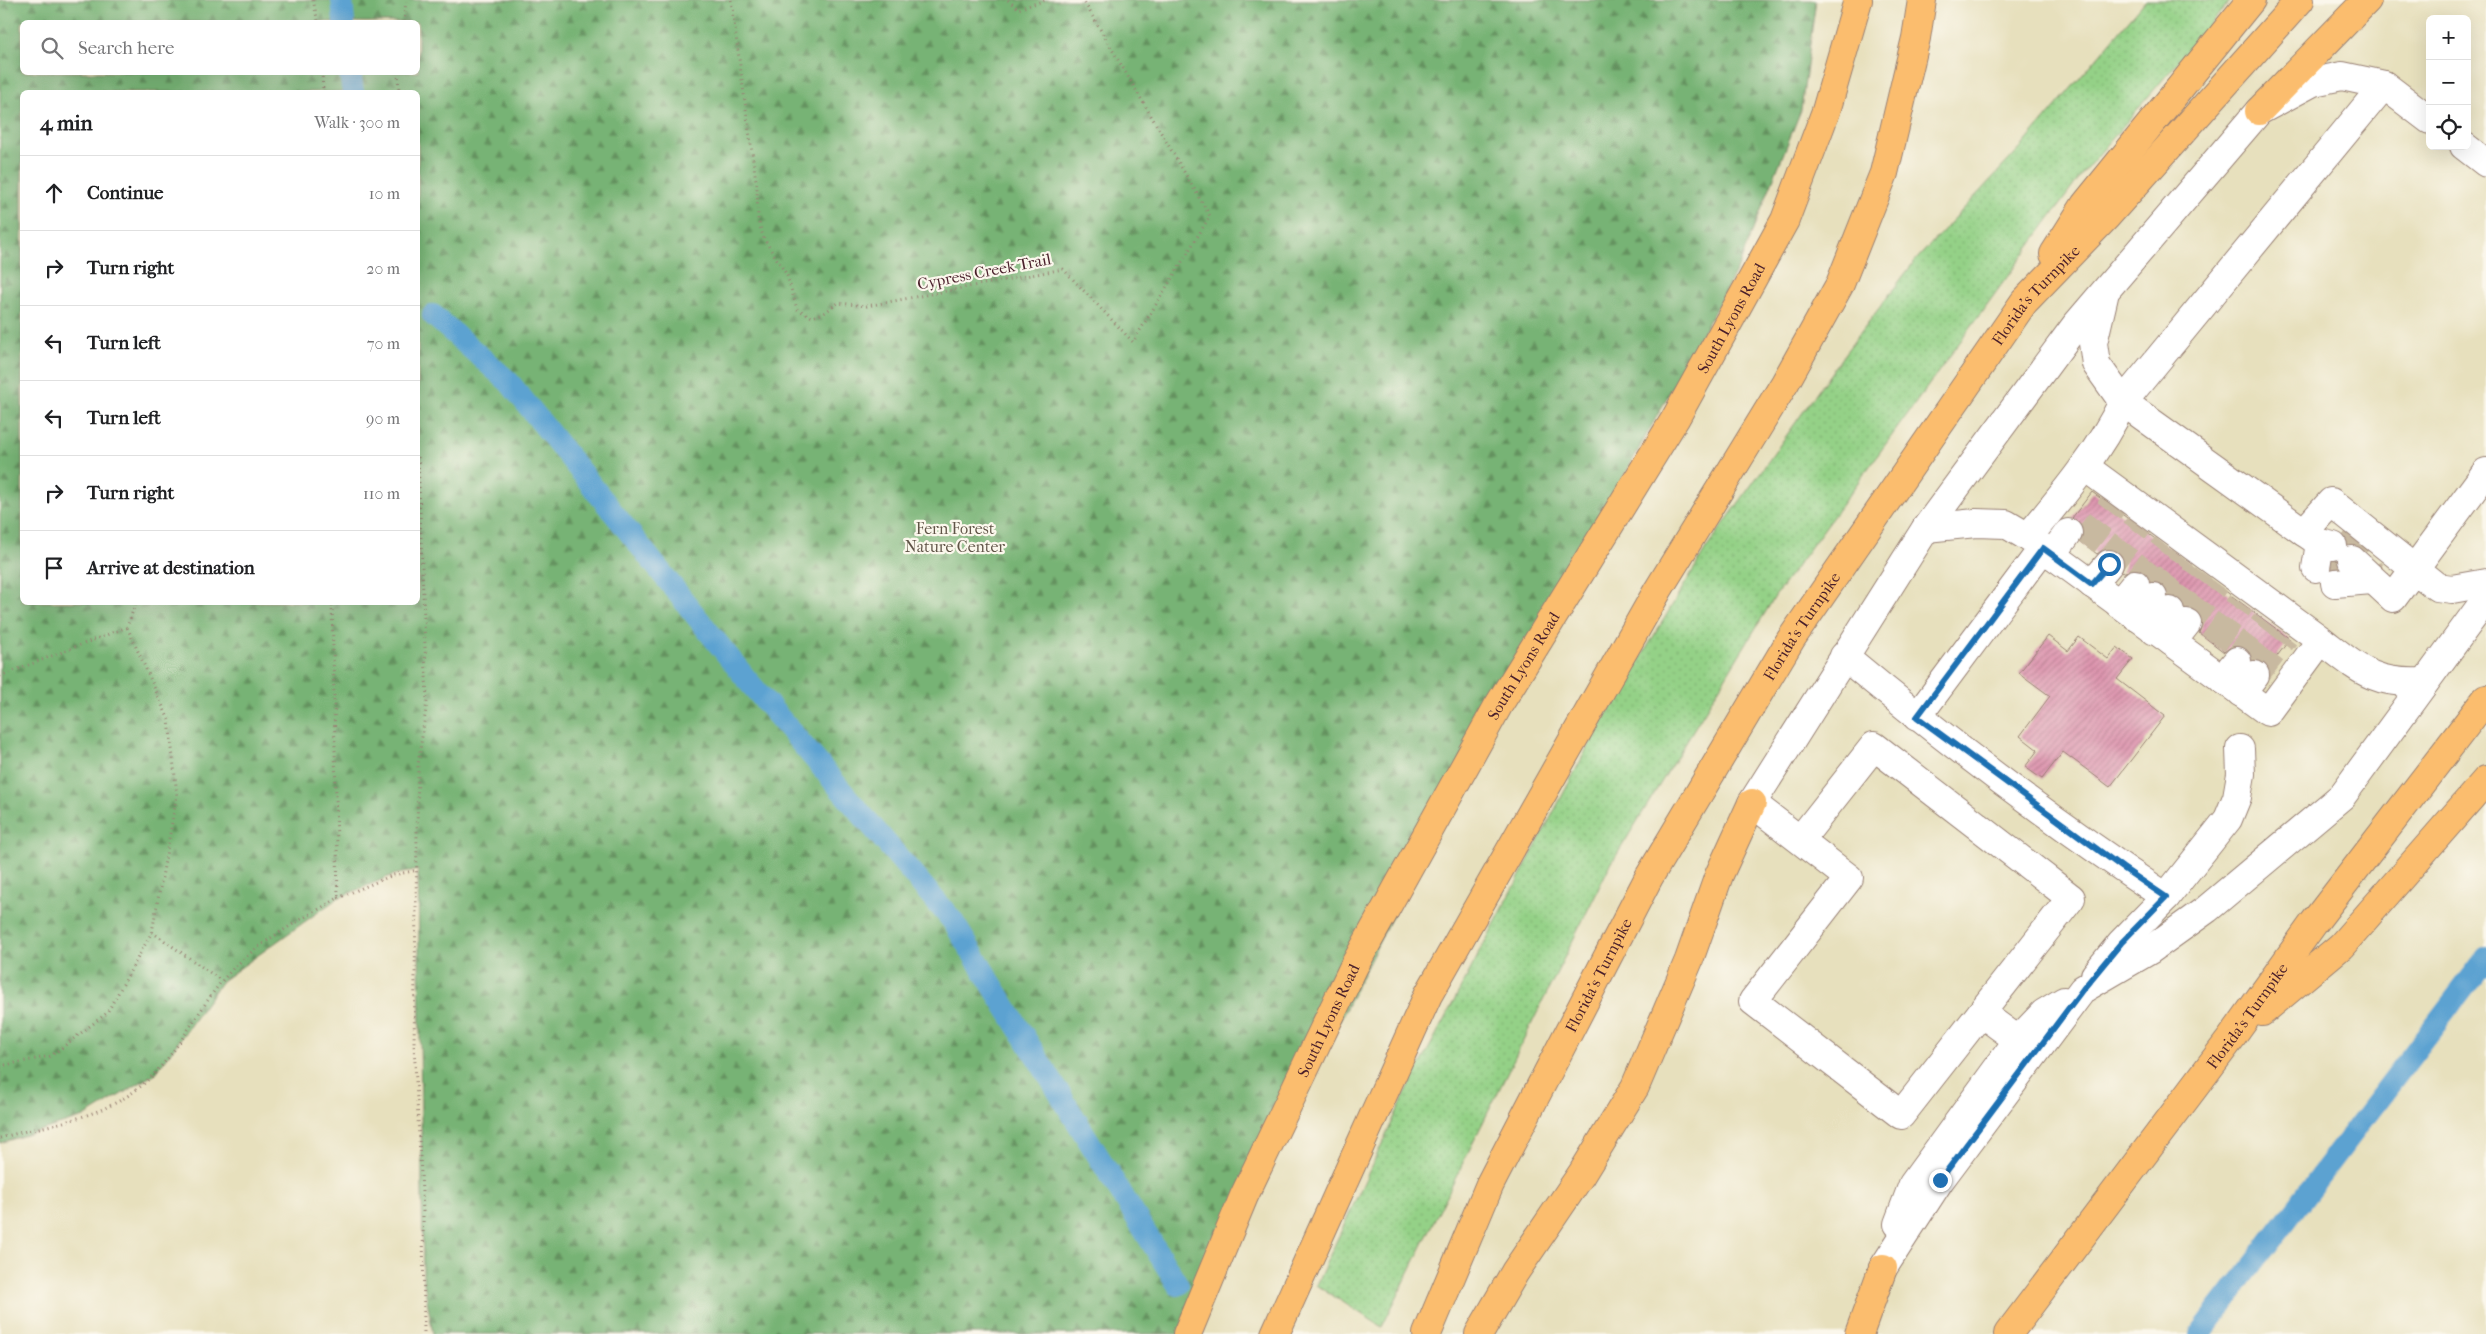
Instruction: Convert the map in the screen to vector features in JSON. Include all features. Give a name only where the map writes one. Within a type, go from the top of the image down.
[{"type":"main road","name":"South Lyons Road","points":[[1188,1334],[1244,1196],[1354,966],[1498,706],[1675,420],[1785,220],[1826,111],[1858,0]]},
{"type":"main road","points":[[1275,1334],[1428,996],[1658,590],[1785,383],[1840,284],[1884,173],[1916,38],[1922,0]]},
{"type":"main road","points":[[2024,302],[2085,205],[2251,0]]},
{"type":"main road","name":"Florida's Turnpike","points":[[1426,1334],[1490,1184],[1649,877],[1791,639],[2024,302],[2107,216],[2300,0]]},
{"type":"main road","points":[[2259,111],[2366,0]]},
{"type":"main road","name":"Florida's Turnpike","points":[[2008,1334],[2232,1038],[2313,924],[2486,699]]},
{"type":"main road","points":[[2232,1038],[2341,946],[2486,780]]},
{"type":"main road","points":[[1479,1334],[1515,1272],[1581,1175],[1635,1087],[1689,960],[1719,875],[1752,803]]},
{"type":"main road","points":[[1859,1334],[1883,1268]]},
{"type":"lane","points":[[1800,840],[1874,746],[2071,898],[1901,1115],[1753,1001],[1849,878],[1752,803],[1926,528],[2076,325],[2259,111],[2313,82],[2342,76],[2384,85],[2426,117]]},
{"type":"lane","points":[[1917,717],[2048,551],[2105,488],[2111,426],[2123,402],[2384,85]]},
{"type":"lane","points":[[2469,150],[2486,163]]},
{"type":"lane","points":[[2107,287],[2093,343],[2096,364],[2123,402],[2330,555],[2372,580],[2393,598],[2486,472]]},
{"type":"lane","points":[[2105,488],[2195,558],[2281,621],[2322,640],[2360,670],[2379,679],[2400,683],[2425,682]]},
{"type":"lane","points":[[2330,555],[2331,502],[2437,587],[2452,589],[2486,583]]},
{"type":"lane","points":[[1926,528],[1976,523],[2006,524],[2048,551],[2101,574],[2239,677],[2268,712],[2322,640]]},
{"type":"lane","points":[[2048,551],[2076,538]]},
{"type":"lane","points":[[1883,1268],[1913,1184],[2018,1040],[2044,1013],[2150,950],[2208,909],[2342,796],[2486,599]]},
{"type":"lane","points":[[1844,656],[1917,717],[2123,868],[2166,897]]},
{"type":"lane","points":[[1883,1268],[1940,1180],[2083,989],[2121,943],[2166,897],[2228,819],[2237,797],[2241,774],[2240,750]]},
{"type":"lane","points":[[1981,1013],[2018,1040]]},
{"type":"path","points":[[313,0],[318,20]]},
{"type":"path","points":[[404,20],[406,0]]},
{"type":"path","name":"Cypress Creek Trail","points":[[731,0],[757,188],[758,220],[764,238],[787,276],[797,309],[812,317],[824,313],[838,303],[867,306],[1063,269],[1132,342],[1210,216],[1083,0]]},
{"type":"path","points":[[1008,0],[1018,9],[1046,0]]},
{"type":"path","points":[[322,75],[323,90]]},
{"type":"path","points":[[398,75],[399,90]]},
{"type":"path","points":[[420,506],[428,701],[418,765],[414,1045],[423,1211],[424,1334]]},
{"type":"path","points":[[0,1066],[51,1056],[107,1013],[152,932],[177,795],[169,720],[127,627],[135,605]]},
{"type":"path","points":[[332,605],[338,898]]},
{"type":"path","points":[[0,676],[127,627]]},
{"type":"path","points":[[0,1138],[92,1114],[130,1095],[156,1073],[222,981],[247,956],[286,929],[338,898],[393,875],[418,870]]},
{"type":"path","points":[[152,932],[222,981]]},
{"type":"green space","name":"Fern Forest Nature Center","points":[[0,0],[1816,0],[1801,110],[1737,270],[1498,706],[1182,1334],[433,1334],[423,1277],[418,870],[393,875],[338,898],[222,981],[156,1073],[84,1117],[0,1143]]},
{"type":"green space","points":[[2146,0],[2231,0],[2082,174],[1776,595],[1608,869],[1382,1327],[1316,1285],[1408,1088],[1592,739],[1706,549],[1845,353],[1914,262],[2023,145]]},
{"type":"building","points":[[2092,492],[2290,639],[2268,668],[2264,662],[2252,660],[2247,649],[2240,646],[2232,646],[2224,652],[2199,633],[2202,625],[2201,617],[2197,611],[2185,608],[2179,598],[2168,596],[2163,585],[2150,582],[2144,572],[2137,569],[2121,573],[2124,559],[2119,552],[2104,549],[2097,554],[2081,542],[2083,535],[2082,527],[2072,518]]},
{"type":"building","points":[[2048,636],[2068,651],[2079,637],[2108,659],[2117,647],[2133,659],[2117,679],[2165,716],[2110,787],[2063,752],[2042,779],[2025,767],[2038,750],[2020,736],[2050,696],[2019,673]]},
{"type":"waterway","points":[[342,0],[344,20]]},
{"type":"waterway","points":[[350,75],[353,90]]},
{"type":"waterway","points":[[433,315],[509,382],[748,681],[952,920],[1178,1285]]},
{"type":"waterway","points":[[2200,1334],[2486,958]]},
{"type":"tunnel","points":[[2083,544],[2113,505]]},
{"type":"tunnel","points":[[2109,564],[2139,525]]},
{"type":"tunnel","points":[[2343,535],[2362,548],[2372,580]]},
{"type":"tunnel","points":[[2135,584],[2166,546]]},
{"type":"tunnel","points":[[2324,556],[2342,571]]},
{"type":"tunnel","points":[[2153,597],[2183,558]]},
{"type":"tunnel","points":[[2170,611],[2199,570]]},
{"type":"tunnel","points":[[2187,623],[2216,583]]},
{"type":"tunnel","points":[[2213,643],[2241,603]]},
{"type":"tunnel","points":[[2237,661],[2266,622]]},
{"type":"tunnel","points":[[2255,675],[2285,636]]},
{"type":"route","points":[[1940,1180],[2083,989],[2121,943],[2166,897],[2123,868],[1917,717],[2043,548],[2092,584],[2109,564]]}]
